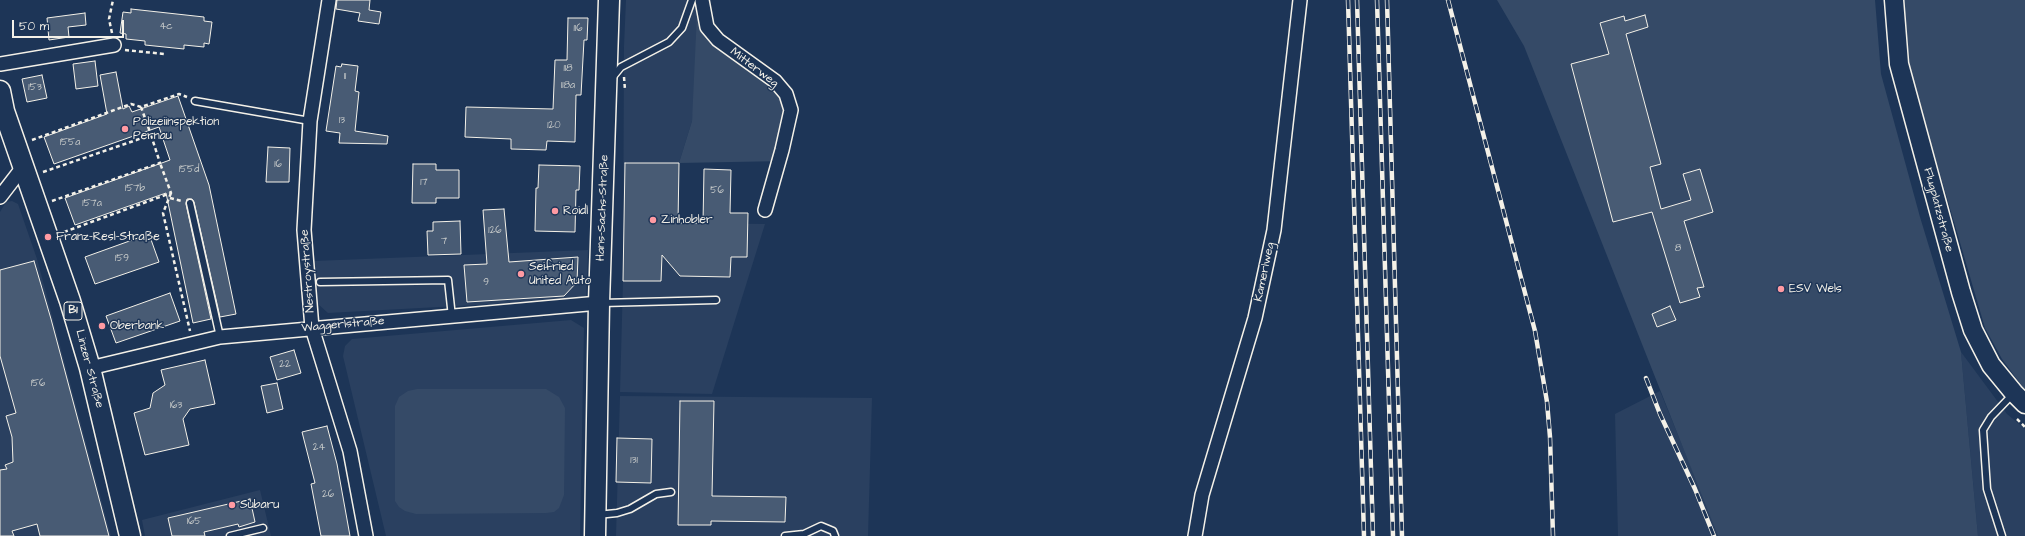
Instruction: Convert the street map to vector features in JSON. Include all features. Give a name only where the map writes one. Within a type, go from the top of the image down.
[{"type":"main road","name":"Hans-Sachs-Straße","points":[[595,536],[609,0]]},
{"type":"main road","name":"Linzer Straße","points":[[0,91],[4,111],[70,301],[90,368],[130,536]]},
{"type":"street","name":"Nestroystraße","points":[[329,0],[310,122],[304,230],[312,328],[350,451],[366,536]]},
{"type":"street","name":"Mitterweg","points":[[702,0],[707,27],[714,36],[732,51],[775,81],[786,94],[790,110],[782,150],[765,210]]},
{"type":"street","name":"Kamerlweg","points":[[1195,536],[1202,494],[1255,318],[1274,230],[1300,0]]},
{"type":"street","name":"Flugplatzstraße","points":[[1894,0],[1899,64],[1961,292],[1973,330],[1991,365],[2019,398]]},
{"type":"street","points":[[0,64],[114,45]]},
{"type":"street","points":[[0,197],[25,172]]},
{"type":"street","name":"Waggerlstraße","points":[[90,368],[220,337],[600,303]]},
{"type":"lane","points":[[608,82],[622,68],[669,42],[682,28],[692,0]]},
{"type":"lane","points":[[195,101],[310,122]]},
{"type":"lane","points":[[190,203],[220,337]]},
{"type":"lane","points":[[320,282],[448,280],[452,317]]},
{"type":"lane","points":[[600,303],[716,300]]},
{"type":"lane","points":[[2002,536],[1987,489],[1983,430],[1991,417],[2019,398]]},
{"type":"lane","points":[[596,515],[624,511],[656,494],[671,492]]},
{"type":"lane","points":[[785,536],[804,534],[821,526],[833,531],[835,536]]},
{"type":"lane","points":[[230,536],[263,528]]},
{"type":"path","points":[[16,145],[131,104],[142,107],[179,94],[195,101]]},
{"type":"path","points":[[142,107],[171,193],[163,213],[190,336]]},
{"type":"path","points":[[25,172],[151,135]]},
{"type":"path","points":[[37,207],[160,162]]},
{"type":"path","points":[[48,238],[171,193]]},
{"type":"shaded area","points":[[626,0],[708,0],[692,121],[679,163],[678,218],[684,223],[765,224],[712,394],[620,392],[623,281],[624,46]]},
{"type":"shaded area","name":"ESV Wels","points":[[1497,0],[1875,0],[1881,74],[1920,217],[1961,352],[1978,536],[1718,536],[1524,46]]},
{"type":"shaded area","points":[[1904,0],[2025,0],[2025,390],[2002,359],[1985,328],[1909,68]]},
{"type":"shaded area","points":[[708,8],[713,24],[722,34],[735,46],[783,79],[793,89],[798,110],[785,161],[679,163],[692,121],[697,14]]},
{"type":"shaded area","points":[[12,201],[18,204],[37,259],[111,536],[0,536],[0,212],[6,202]]},
{"type":"shaded area","points":[[588,250],[586,299],[328,313],[318,304],[314,261]]},
{"type":"shaded area","points":[[571,320],[584,328],[580,536],[386,536],[343,356],[345,346],[352,339]]},
{"type":"shaded area","points":[[1961,352],[2007,414],[2025,429],[2025,536],[1978,536]]},
{"type":"shaded area","points":[[417,389],[546,389],[559,397],[565,408],[564,495],[559,508],[554,512],[546,513],[416,514],[405,511],[399,507],[395,501],[395,406],[399,397],[408,391]]},
{"type":"shaded area","points":[[1660,391],[1718,536],[1618,536],[1615,414]]},
{"type":"shaded area","points":[[620,396],[872,398],[868,536],[616,536]]},
{"type":"shaded area","name":"Subaru","points":[[260,490],[271,536],[145,536],[142,520]]},
{"type":"building","points":[[337,0],[370,0],[369,10],[381,12],[379,24],[358,21],[360,13],[336,9]]},
{"type":"building","points":[[131,9],[204,17],[204,21],[212,22],[209,44],[204,43],[204,47],[184,45],[184,49],[145,45],[145,41],[126,39],[126,34],[120,33],[123,12],[131,13]]},
{"type":"building","points":[[85,13],[86,25],[68,27],[69,37],[49,40],[47,18]]},
{"type":"building","points":[[1645,15],[1648,27],[1626,34],[1661,164],[1650,167],[1661,209],[1691,200],[1683,174],[1700,169],[1713,212],[1684,221],[1704,287],[1697,288],[1700,297],[1680,303],[1652,212],[1613,222],[1571,64],[1609,54],[1600,23],[1624,16],[1625,21]]},
{"type":"building","points":[[568,18],[588,18],[587,40],[584,40],[581,95],[576,95],[575,142],[547,141],[546,150],[511,149],[511,139],[465,137],[466,107],[553,109],[555,60],[567,60]]},
{"type":"building","points":[[95,61],[98,86],[76,89],[73,64]]},
{"type":"building","points":[[342,64],[358,66],[355,91],[359,92],[355,131],[388,136],[387,144],[339,143],[340,133],[326,131],[336,66],[341,67]]},
{"type":"building","points":[[116,72],[123,109],[129,106],[132,112],[178,96],[209,185],[236,314],[220,317],[194,202],[192,199],[187,199],[186,204],[211,319],[193,323],[166,193],[75,225],[65,198],[170,160],[159,127],[54,164],[44,137],[107,114],[100,75]]},
{"type":"building","points":[[42,75],[47,98],[27,102],[22,79]]},
{"type":"building","points":[[268,147],[290,148],[289,182],[266,182]]},
{"type":"building","name":"Zinhobler","points":[[625,163],[679,163],[678,223],[703,223],[704,169],[731,170],[730,213],[748,213],[747,257],[731,257],[730,277],[680,276],[662,255],[661,281],[623,281]]},
{"type":"building","points":[[413,164],[436,164],[436,170],[459,170],[459,198],[436,198],[436,203],[412,203]]},
{"type":"building","name":"Roidl","points":[[539,165],[580,166],[579,190],[576,190],[575,232],[535,231],[536,188],[538,188]]},
{"type":"building","name":"Seifried United Auto","points":[[504,209],[509,262],[578,257],[577,282],[564,296],[467,302],[464,265],[487,264],[483,210]]},
{"type":"building","points":[[460,221],[461,254],[428,255],[427,231],[433,231],[433,222]]},
{"type":"building","points":[[149,234],[159,262],[95,284],[85,257]]},
{"type":"building","points":[[34,261],[109,536],[40,536],[37,524],[12,531],[14,536],[0,536],[0,470],[7,469],[5,465],[13,462],[12,437],[6,416],[16,413],[0,356],[0,270]]},
{"type":"building","points":[[170,293],[180,321],[116,343],[106,316]]},
{"type":"building","points":[[1670,306],[1676,320],[1657,327],[1652,314]]},
{"type":"building","points":[[294,350],[301,373],[277,380],[270,357]]},
{"type":"building","points":[[205,360],[215,404],[190,409],[183,419],[189,445],[145,455],[134,413],[150,408],[153,393],[165,385],[161,370]]},
{"type":"building","points":[[277,383],[283,409],[267,413],[261,386]]},
{"type":"building","points":[[680,401],[714,401],[712,496],[786,497],[785,522],[711,521],[711,525],[678,525]]},
{"type":"building","points":[[327,426],[337,464],[350,536],[321,536],[311,484],[315,483],[302,432]]},
{"type":"building","points":[[617,438],[652,439],[651,483],[616,482]]},
{"type":"building","points":[[250,499],[255,522],[239,527],[238,524],[204,532],[205,536],[172,536],[168,518]]},
{"type":"railway","points":[[1348,0],[1364,536]]},
{"type":"railway","points":[[1357,0],[1373,536]]},
{"type":"railway","points":[[1377,0],[1393,536]]},
{"type":"railway","points":[[1387,0],[1402,536]]},
{"type":"railway","points":[[1448,0],[1535,331],[1547,402],[1550,437],[1553,536]]},
{"type":"railway","points":[[1646,378],[1660,414],[1695,489],[1714,536]]},
{"type":"place","name":"Polizeiinspektion Pernau","points":[[125,129]]},
{"type":"place","name":"Roidl","points":[[555,211]]},
{"type":"place","name":"Zinhobler","points":[[653,220]]},
{"type":"place","name":"Franz-Resl-Straße","points":[[48,237]]},
{"type":"place","name":"Seifried United Auto","points":[[521,274]]},
{"type":"place","name":"ESV Wels","points":[[1781,289]]},
{"type":"place","name":"Oberbank","points":[[102,326]]},
{"type":"place","name":"Subaru","points":[[232,505]]}]
